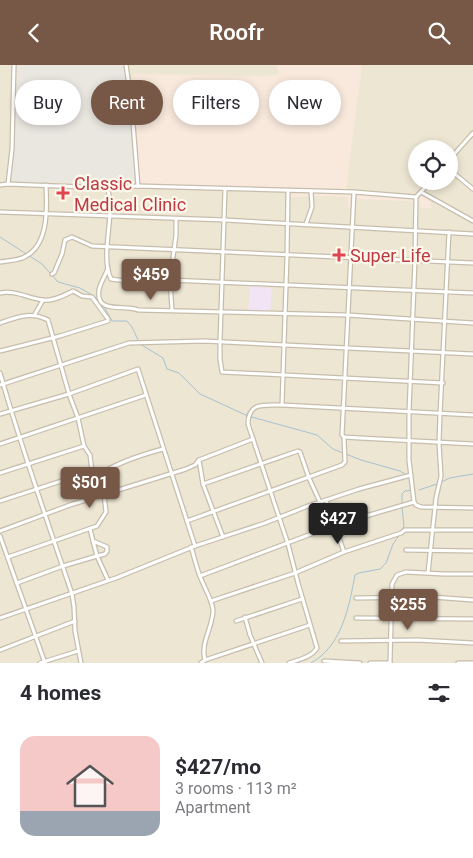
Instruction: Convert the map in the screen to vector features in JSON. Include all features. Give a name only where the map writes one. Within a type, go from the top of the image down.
[{"type":"street","points":[[8,183],[12,149],[14,65]]},
{"type":"street","points":[[126,65],[131,97],[138,186]]},
{"type":"street","points":[[458,150],[473,133]]},
{"type":"street","points":[[458,176],[473,189]]},
{"type":"street","points":[[0,185],[8,183],[107,188],[138,186],[354,192],[416,197]]},
{"type":"street","points":[[0,262],[28,256],[39,243],[43,235],[43,226],[47,213],[46,185]]},
{"type":"street","points":[[107,188],[110,199],[107,246],[108,268],[109,277],[113,280],[285,284],[473,293]]},
{"type":"street","points":[[225,189],[220,342],[222,372],[443,383]]},
{"type":"street","points":[[282,405],[288,191]]},
{"type":"street","points":[[306,224],[312,207],[311,191]]},
{"type":"street","points":[[187,521],[309,478],[342,465],[345,462],[342,430],[354,192]]},
{"type":"street","points":[[473,221],[421,192],[416,197],[409,412],[409,441],[414,502],[418,506],[473,508]]},
{"type":"street","points":[[0,211],[288,223],[473,234]]},
{"type":"street","points":[[172,310],[170,280],[176,219]]},
{"type":"street","points":[[428,573],[435,507],[441,476],[439,443],[449,232]]},
{"type":"street","points":[[52,274],[60,260],[65,239],[72,237],[92,246],[473,263]]},
{"type":"street","points":[[108,268],[98,289],[99,298],[106,306],[138,310],[347,315],[473,323]]},
{"type":"street","points":[[0,293],[14,292],[43,301],[60,297],[73,291],[82,296],[92,297],[108,319],[108,321],[53,338],[0,351]]},
{"type":"street","points":[[35,315],[43,301]]},
{"type":"street","points":[[0,323],[18,317],[35,315],[48,320],[69,394],[78,418],[84,445],[90,455],[92,471],[104,494],[105,515],[100,524],[90,529],[8,557]]},
{"type":"street","points":[[2,384],[129,343],[220,342],[473,354]]},
{"type":"street","points":[[0,414],[69,394],[138,369],[187,521],[200,576],[211,601],[213,611],[211,623],[204,641],[205,660]]},
{"type":"street","points":[[0,373],[19,438],[38,489],[72,594],[75,631],[81,663]]},
{"type":"street","points":[[0,444],[146,395]]},
{"type":"street","points":[[289,663],[316,651],[316,644],[280,517],[248,424],[248,416],[252,410],[257,406],[282,405],[473,415]]},
{"type":"street","points":[[344,437],[473,444]]},
{"type":"street","points":[[0,531],[104,494],[172,474],[195,465],[199,460],[253,439]]},
{"type":"street","points":[[0,473],[84,445]]},
{"type":"street","points":[[95,477],[105,470],[141,455],[163,449]]},
{"type":"street","points":[[203,484],[299,451],[320,502]]},
{"type":"street","points":[[199,460],[203,484],[223,537]]},
{"type":"street","points":[[0,501],[92,471]]},
{"type":"street","points":[[0,619],[320,502],[411,475]]},
{"type":"street","points":[[326,500],[344,552]]},
{"type":"street","points":[[200,576],[335,525],[414,502]]},
{"type":"street","points":[[90,529],[97,556],[108,580]]},
{"type":"street","points":[[211,601],[295,573],[344,552],[405,530],[473,530]]},
{"type":"street","points":[[0,536],[43,662],[78,651]]},
{"type":"street","points":[[17,583],[63,566],[105,554],[107,547],[92,541]]},
{"type":"street","points":[[406,550],[473,551]]},
{"type":"street","points":[[0,555],[6,553]]},
{"type":"street","points":[[370,663],[390,663],[392,584],[397,575],[406,571],[473,574]]},
{"type":"street","points":[[356,598],[432,597],[473,600]]},
{"type":"street","points":[[236,621],[271,611],[302,599]]},
{"type":"street","points":[[245,617],[253,644],[262,663]]},
{"type":"street","points":[[356,618],[473,619]]},
{"type":"street","points":[[0,650],[75,621]]},
{"type":"street","points":[[201,663],[205,660],[310,625]]},
{"type":"street","points":[[341,641],[391,640],[473,643]]},
{"type":"street","points":[[324,661],[360,663]]},
{"type":"street","points":[[458,663],[473,663]]},
{"type":"shaded area","points":[[0,65],[473,65],[473,663],[0,663]]},
{"type":"shaded area","points":[[16,65],[125,65],[126,80],[91,80],[91,125],[131,125],[136,183],[10,182],[15,111],[15,125],[81,125],[81,80],[17,80]]},
{"type":"shaded area","points":[[276,65],[362,65],[346,190],[141,184],[138,181],[134,125],[163,125],[163,80],[130,80],[133,74],[265,76],[279,74]]},
{"type":"shaded area","points":[[418,190],[426,190],[424,192],[430,199],[432,208],[421,208]]},
{"type":"shaded area","points":[[299,192],[351,194],[351,207],[348,207],[348,197],[290,197],[291,194]]},
{"type":"shaded area","points":[[354,193],[401,196],[412,199],[413,203],[409,201],[354,199]]},
{"type":"shaded area","points":[[250,286],[272,288],[270,313],[248,311]]},
{"type":"waterway","points":[[0,237],[42,264],[58,282],[80,288],[100,302]]},
{"type":"waterway","points":[[103,305],[112,321],[127,321],[140,344],[163,358],[167,369],[179,373],[200,394],[248,416],[317,435],[333,449],[405,474]]},
{"type":"waterway","points":[[441,482],[450,478],[473,474]]},
{"type":"waterway","points":[[419,490],[437,484]]},
{"type":"waterway","points":[[402,504],[402,494],[405,491],[415,490],[413,488]]},
{"type":"waterway","points":[[402,508],[404,526],[402,531]]},
{"type":"waterway","points":[[311,663],[322,656],[337,636],[347,612],[355,575],[380,569],[386,563],[393,544],[400,534]]},
{"type":"place","name":"Classic Medical Clinic","points":[[63,193]]},
{"type":"place","name":"Super Life","points":[[339,255]]}]
